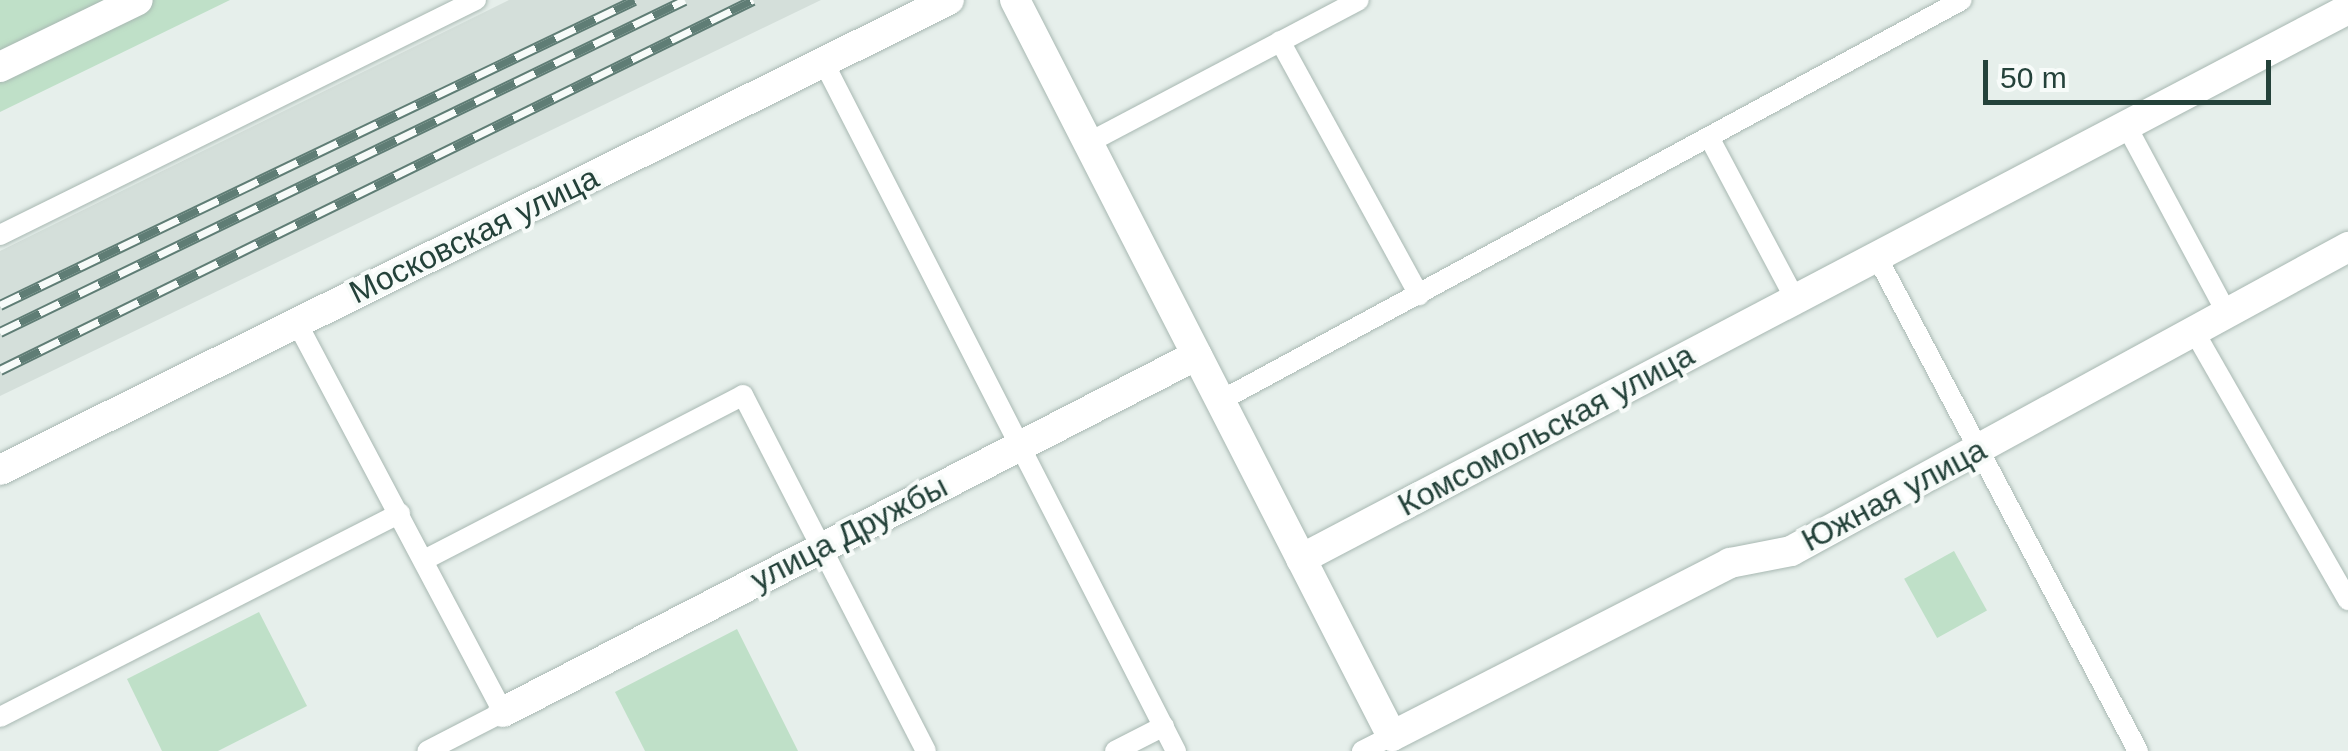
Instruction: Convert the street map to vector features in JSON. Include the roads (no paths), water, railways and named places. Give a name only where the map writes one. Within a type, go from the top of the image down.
[{"type":"street","points":[[0,67],[138,0]]},
{"type":"street","name":"Московская улица","points":[[0,470],[949,0]]},
{"type":"street","points":[[1014,0],[1392,736]]},
{"type":"street","name":"Комсомольская улица","points":[[1301,559],[2348,10]]},
{"type":"street","name":"Южная улица","points":[[1392,736],[1730,563],[1791,551],[2348,247]]},
{"type":"street","name":"улица Дружбы","points":[[502,712],[1196,355]]},
{"type":"lane","points":[[0,235],[476,0]]},
{"type":"lane","points":[[1088,143],[1359,0]]},
{"type":"lane","points":[[1220,401],[1962,0]]},
{"type":"lane","points":[[1280,42],[1419,295]]},
{"type":"lane","points":[[823,61],[1176,751]]},
{"type":"lane","points":[[2126,125],[2228,315]]},
{"type":"lane","points":[[1710,139],[1795,300]]},
{"type":"lane","points":[[1877,257],[2138,751]]},
{"type":"lane","points":[[297,323],[502,712],[427,751]]},
{"type":"lane","points":[[2195,333],[2348,600]]},
{"type":"lane","points":[[424,560],[744,394],[926,751]]},
{"type":"lane","points":[[0,716],[400,513]]},
{"type":"lane","points":[[1115,751],[1164,726]]},
{"type":"lane","points":[[1362,751],[1392,736]]},
{"type":"railway","points":[[0,305],[635,0]]},
{"type":"railway","points":[[0,332],[685,0]]},
{"type":"railway","points":[[0,370],[753,0]]}]
